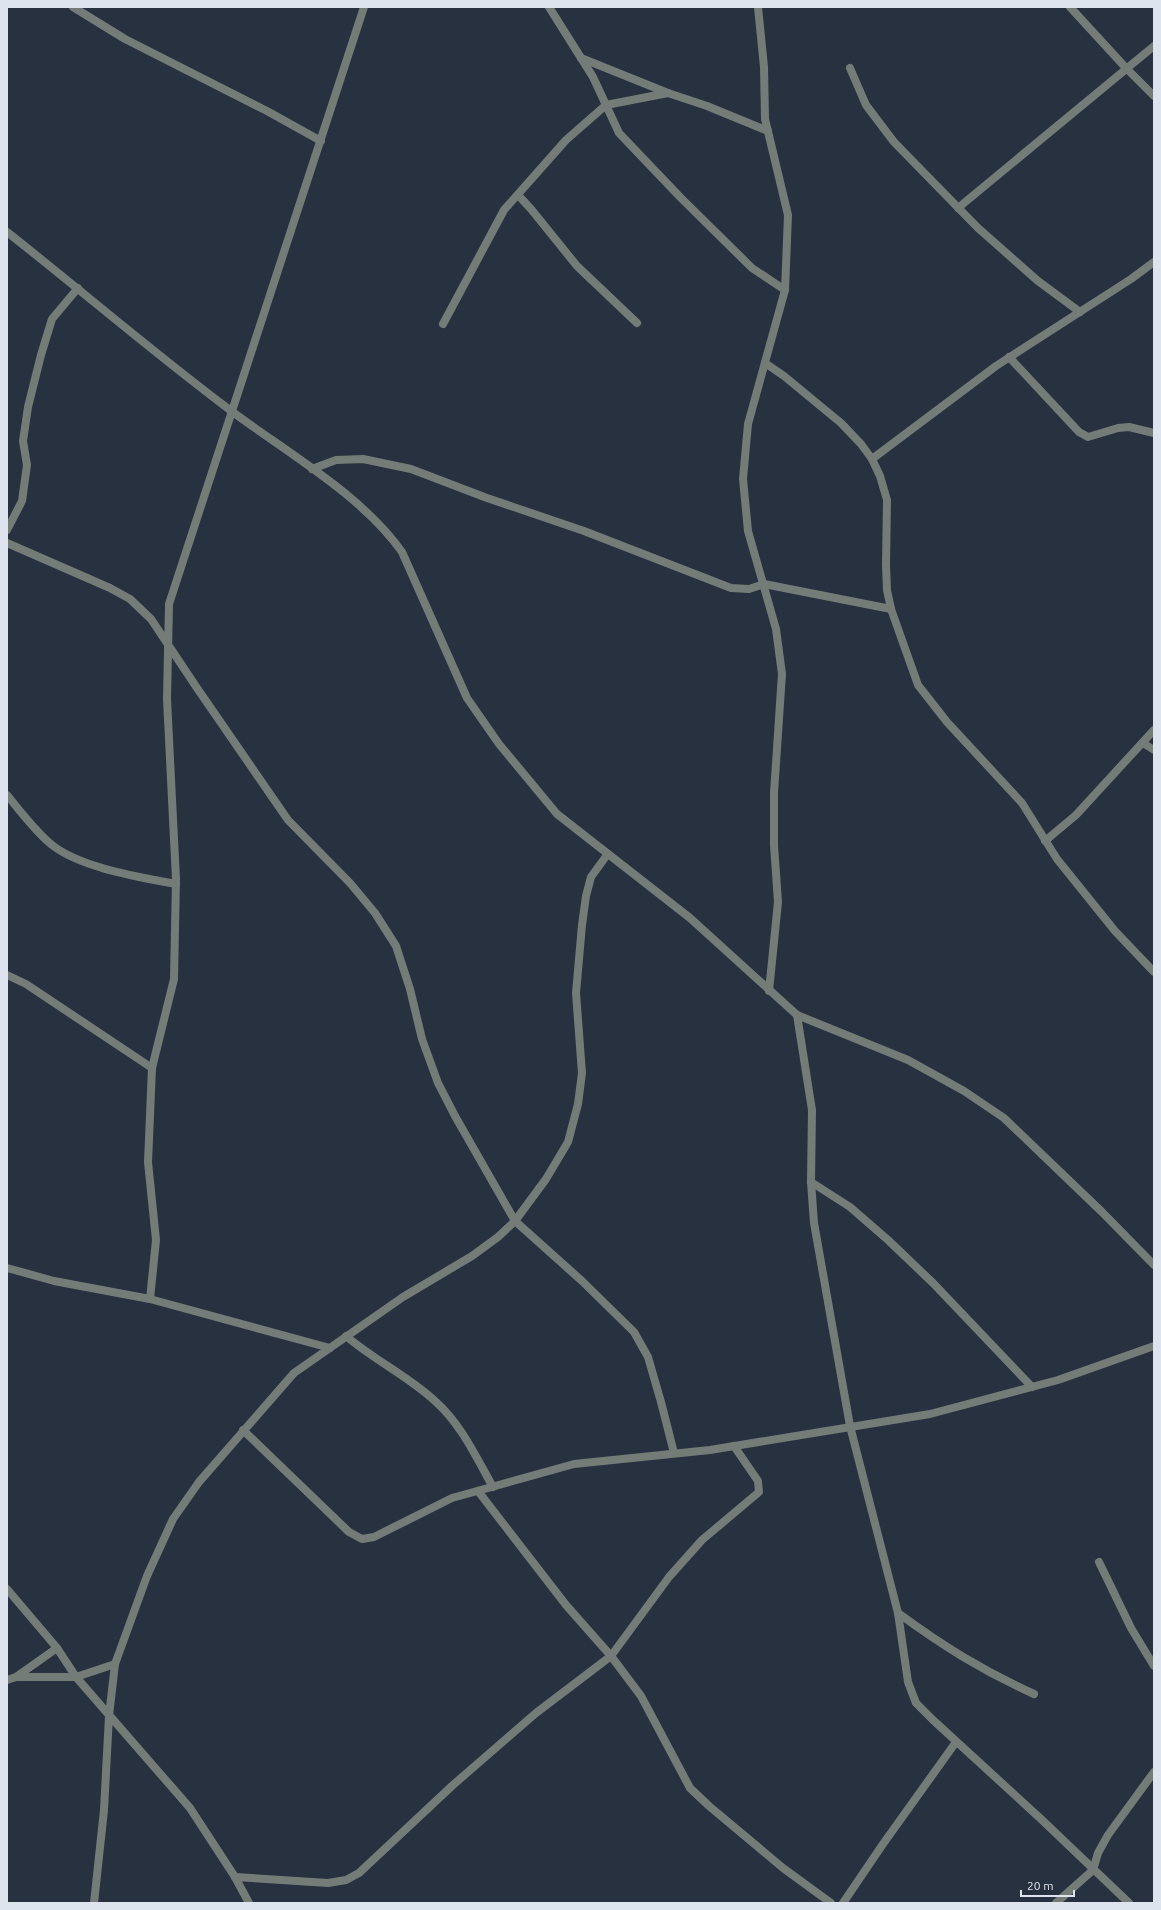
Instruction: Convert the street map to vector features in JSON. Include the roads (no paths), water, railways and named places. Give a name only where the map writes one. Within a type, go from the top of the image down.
[{"type":"street","points":[[73,7],[125,39],[266,111],[321,141]]},
{"type":"street","points":[[150,1299],[156,1240],[148,1162],[152,1068],[174,979],[176,884],[167,699],[167,640],[169,604],[364,7]]},
{"type":"street","points":[[549,7],[593,77],[619,133],[681,198],[752,268],[785,290]]},
{"type":"street","points":[[758,7],[764,67],[765,119],[788,215],[785,290],[748,424],[743,479],[748,532],[776,629],[782,674],[774,793],[774,845],[778,902],[769,991]]},
{"type":"street","points":[[1070,7],[1154,96]]},
{"type":"street","points":[[958,208],[1154,46]]},
{"type":"street","points":[[581,58],[668,94],[707,106],[768,131]]},
{"type":"street","points":[[850,68],[866,105],[894,142],[958,208],[1038,281],[1080,312]]},
{"type":"street","points":[[443,324],[504,210],[566,140],[606,105],[668,94]]},
{"type":"street","points":[[518,195],[576,266],[637,323]]},
{"type":"street","points":[[7,232],[232,411],[312,469],[369,514],[390,534],[402,552],[467,698],[499,744],[557,814],[690,918],[797,1015],[908,1060],[964,1092],[1004,1118],[1154,1264]]},
{"type":"street","points":[[872,459],[1009,357],[1080,312],[1154,262]]},
{"type":"street","points":[[7,530],[22,501],[27,465],[22,441],[28,407],[41,356],[52,319],[78,288]]},
{"type":"street","points":[[1009,357],[1079,432],[1088,437],[1118,428],[1129,427],[1154,433]]},
{"type":"street","points":[[765,363],[784,376],[841,423],[861,444],[872,459],[880,476],[887,500],[887,590],[891,609],[918,686],[947,722],[1022,803],[1057,859],[1115,931],[1154,972]]},
{"type":"street","points":[[312,469],[336,460],[363,459],[411,469],[487,498],[584,531],[731,588],[749,589],[764,584],[891,609]]},
{"type":"street","points":[[7,543],[130,599],[151,618],[167,640],[196,688],[288,820],[350,883],[375,913],[396,946],[410,988],[422,1039],[438,1083],[472,1148],[515,1221],[582,1281],[634,1332],[648,1357],[674,1454]]},
{"type":"street","points":[[1045,841],[1076,815],[1154,730]]},
{"type":"street","points":[[1142,743],[1154,750]]},
{"type":"street","points":[[7,795],[33,826],[52,845],[73,857],[125,874],[176,884]]},
{"type":"street","points":[[94,1903],[104,1810],[109,1716],[115,1664],[147,1576],[173,1519],[199,1482],[294,1373],[403,1297],[472,1256],[498,1237],[515,1221],[546,1179],[568,1142],[578,1104],[582,1074],[576,992],[582,924],[586,896],[591,877],[607,854]]},
{"type":"street","points":[[7,975],[26,984],[152,1068]]},
{"type":"street","points":[[797,1015],[812,1110],[811,1182],[814,1223],[850,1426],[898,1613],[908,1682],[916,1703],[956,1742],[1042,1819],[1128,1903]]},
{"type":"street","points":[[811,1182],[850,1207],[888,1240],[933,1283],[1032,1387]]},
{"type":"street","points":[[7,1268],[54,1281],[150,1299],[330,1348]]},
{"type":"street","points":[[346,1336],[364,1352],[434,1400],[449,1415],[493,1487]]},
{"type":"street","points":[[243,1430],[348,1532],[362,1539],[374,1537],[452,1498],[574,1464],[674,1454],[734,1446],[930,1414],[1058,1380],[1154,1346]]},
{"type":"street","points":[[235,1877],[328,1883],[346,1880],[359,1873],[453,1785],[536,1713],[611,1656],[669,1577],[702,1540],[759,1492],[758,1481],[734,1446]]},
{"type":"street","points":[[478,1491],[566,1605],[611,1656],[641,1696],[690,1788],[709,1806],[783,1868],[831,1903]]},
{"type":"street","points":[[1099,1562],[1131,1628],[1154,1666]]},
{"type":"street","points":[[7,1589],[57,1648],[76,1676],[109,1716],[190,1808],[235,1877],[249,1903]]},
{"type":"street","points":[[898,1613],[939,1644],[993,1675],[1034,1694]]},
{"type":"street","points":[[7,1680],[16,1677],[57,1648]]},
{"type":"street","points":[[16,1677],[76,1676],[115,1664]]},
{"type":"street","points":[[843,1903],[956,1742]]},
{"type":"street","points":[[1056,1903],[1093,1870],[1098,1853],[1108,1835],[1154,1772]]}]
